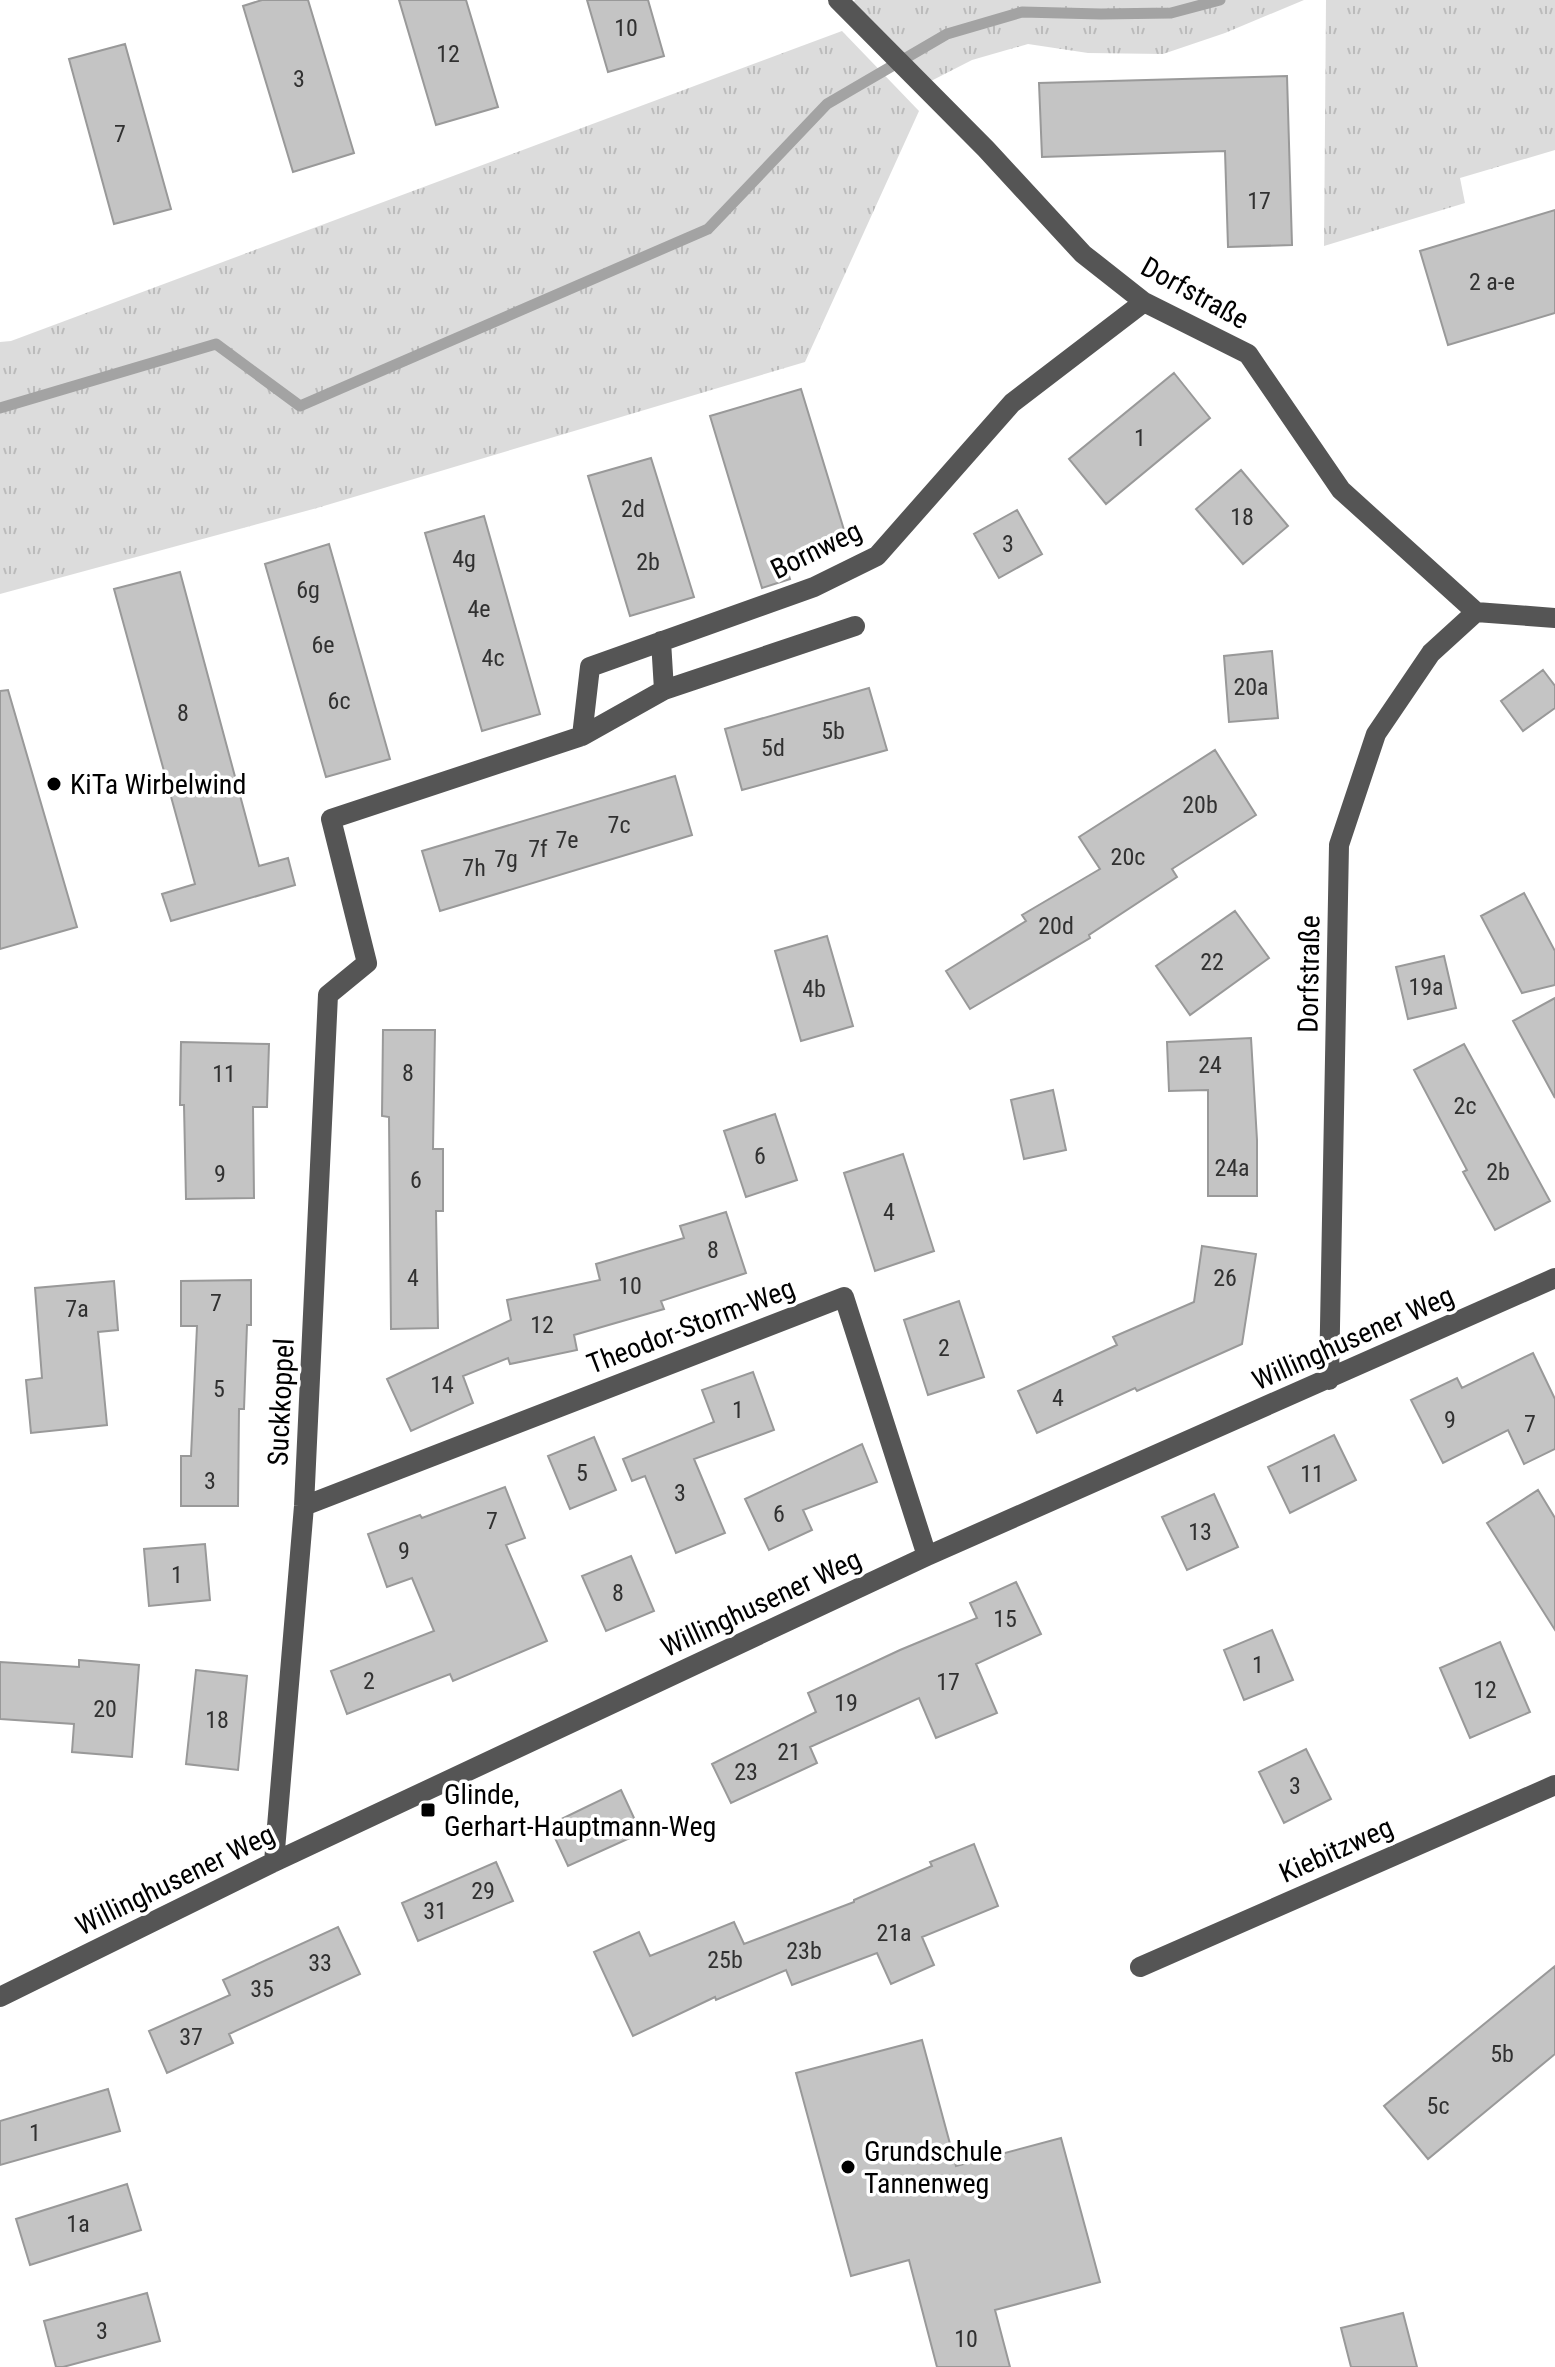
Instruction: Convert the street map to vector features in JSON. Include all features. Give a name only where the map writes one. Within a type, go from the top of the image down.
[{"type":"street","name":"Dorfstraße","points":[[838,0],[986,149],[1083,254],[1144,302],[1248,354],[1341,490],[1476,612],[1431,653],[1376,734],[1339,845],[1329,1380]]},
{"type":"street","name":"Bornweg","points":[[582,736],[590,667],[814,587],[877,556],[1012,403],[1144,302]]},
{"type":"street","points":[[1476,612],[1555,618]]},
{"type":"street","points":[[582,736],[664,690],[855,626]]},
{"type":"street","points":[[661,641],[664,690]]},
{"type":"street","name":"Suckkoppel","points":[[274,1862],[304,1506],[328,995],[367,963],[331,819],[582,736]]},
{"type":"street","name":"Willinghusener Weg","points":[[0,1997],[274,1862],[927,1556],[1555,1278]]},
{"type":"street","name":"Theodor-Storm-Weg","points":[[304,1506],[844,1297],[927,1556]]},
{"type":"street","name":"Kiebitzweg","points":[[1140,1967],[1555,1785]]},
{"type":"green space","points":[[855,0],[1304,0],[1225,33],[1163,54],[1088,53],[1028,44],[972,60],[929,82],[852,5]]},
{"type":"green space","points":[[1326,0],[1555,0],[1555,150],[1460,178],[1465,203],[1324,246]]},
{"type":"green space","points":[[842,31],[919,111],[805,362],[317,508],[0,594],[0,342],[11,341]]},
{"type":"building","points":[[262,0],[308,0],[354,153],[293,172],[243,6]]},
{"type":"building","points":[[399,0],[466,0],[498,107],[436,125]]},
{"type":"building","points":[[587,0],[648,0],[664,56],[608,72]]},
{"type":"building","points":[[125,44],[171,209],[114,224],[69,59]]},
{"type":"building","points":[[1287,76],[1292,245],[1228,247],[1225,151],[1042,157],[1039,83]]},
{"type":"building","points":[[1555,210],[1555,313],[1448,345],[1420,251]]},
{"type":"building","points":[[1174,373],[1210,418],[1106,504],[1069,459]]},
{"type":"building","points":[[801,389],[848,543],[785,562],[790,579],[762,588],[710,416]]},
{"type":"building","points":[[651,458],[694,597],[630,616],[588,476]]},
{"type":"building","points":[[1241,470],[1288,526],[1243,564],[1196,509]]},
{"type":"building","points":[[1017,510],[1042,554],[999,578],[974,534]]},
{"type":"building","points":[[484,516],[540,714],[482,731],[425,533]]},
{"type":"building","points":[[329,544],[390,759],[326,777],[265,564]]},
{"type":"building","points":[[180,572],[259,866],[288,858],[295,885],[171,921],[162,894],[195,884],[114,589]]},
{"type":"building","points":[[1272,651],[1278,718],[1229,722],[1224,656]]},
{"type":"building","points":[[1543,670],[1555,686],[1555,708],[1523,731],[1501,701]]},
{"type":"building","points":[[869,688],[887,750],[742,790],[725,729]]},
{"type":"building","points":[[8,690],[77,927],[0,949],[0,691]]},
{"type":"building","points":[[1215,750],[1256,815],[1172,869],[1177,877],[1089,935],[1090,938],[970,1009],[946,971],[1026,921],[1022,915],[1100,869],[1079,837]]},
{"type":"building","points":[[675,776],[692,835],[440,911],[422,851]]},
{"type":"building","points":[[1524,893],[1555,951],[1555,985],[1522,993],[1481,916]]},
{"type":"building","points":[[1235,911],[1269,958],[1190,1015],[1156,966]]},
{"type":"building","points":[[827,936],[853,1026],[801,1041],[775,951]]},
{"type":"building","points":[[1444,956],[1456,1008],[1408,1019],[1396,967]]},
{"type":"building","points":[[1555,998],[1555,1098],[1513,1021]]},
{"type":"building","points":[[383,1030],[435,1030],[433,1149],[443,1149],[443,1211],[436,1211],[438,1328],[391,1329],[389,1117],[382,1116]]},
{"type":"building","points":[[1251,1038],[1257,1196],[1208,1196],[1208,1090],[1169,1091],[1167,1042]]},
{"type":"building","points":[[181,1042],[269,1044],[267,1107],[253,1107],[254,1198],[186,1199],[184,1105],[180,1105]]},
{"type":"building","points":[[1464,1044],[1550,1201],[1495,1230],[1414,1070]]},
{"type":"building","points":[[1053,1090],[1066,1150],[1024,1159],[1011,1100]]},
{"type":"building","points":[[775,1114],[797,1180],[746,1197],[724,1131]]},
{"type":"building","points":[[903,1154],[934,1251],[875,1271],[844,1173]]},
{"type":"building","points":[[726,1212],[746,1273],[661,1301],[664,1309],[574,1335],[577,1350],[510,1364],[508,1358],[463,1376],[473,1403],[411,1431],[387,1379],[511,1320],[507,1300],[600,1280],[596,1264],[684,1238],[680,1226]]},
{"type":"building","points":[[1202,1246],[1256,1254],[1242,1344],[1037,1433],[1018,1391],[1117,1345],[1113,1337],[1194,1302]]},
{"type":"building","points":[[251,1280],[251,1325],[247,1325],[244,1409],[239,1409],[238,1506],[181,1506],[181,1456],[191,1456],[197,1326],[181,1326],[181,1281]]},
{"type":"building","points":[[114,1281],[118,1330],[98,1332],[107,1425],[31,1433],[26,1380],[42,1378],[35,1288]]},
{"type":"building","points":[[959,1301],[984,1377],[928,1395],[904,1320]]},
{"type":"building","points":[[1533,1353],[1555,1399],[1555,1449],[1524,1464],[1508,1430],[1443,1463],[1411,1400],[1457,1378],[1462,1388]]},
{"type":"building","points":[[753,1372],[774,1430],[694,1459],[725,1533],[676,1553],[645,1476],[632,1481],[623,1459],[714,1422],[702,1390]]},
{"type":"building","points":[[1334,1435],[1356,1480],[1290,1513],[1268,1467]]},
{"type":"building","points":[[594,1437],[616,1490],[570,1509],[548,1456]]},
{"type":"building","points":[[862,1444],[877,1482],[803,1510],[812,1530],[769,1550],[745,1499]]},
{"type":"building","points":[[505,1487],[525,1538],[506,1545],[547,1641],[453,1681],[450,1674],[347,1714],[331,1671],[434,1631],[412,1578],[387,1587],[368,1534]]},
{"type":"building","points":[[1538,1490],[1555,1518],[1555,1630],[1487,1523]]},
{"type":"building","points":[[1214,1494],[1238,1547],[1187,1570],[1162,1517]]},
{"type":"building","points":[[205,1544],[210,1600],[149,1606],[144,1549]]},
{"type":"building","points":[[631,1556],[654,1611],[606,1631],[582,1576]]},
{"type":"building","points":[[1016,1582],[1041,1634],[976,1664],[997,1713],[936,1738],[919,1698],[810,1747],[817,1763],[731,1803],[712,1764],[816,1712],[808,1693],[977,1618],[970,1603]]},
{"type":"building","points":[[1272,1630],[1293,1680],[1244,1700],[1224,1650]]},
{"type":"building","points":[[1500,1642],[1530,1712],[1470,1738],[1440,1668]]},
{"type":"building","points":[[79,1660],[139,1665],[132,1757],[72,1752],[74,1724],[0,1719],[0,1662],[79,1667]]},
{"type":"building","points":[[196,1670],[247,1676],[238,1770],[186,1764]]},
{"type":"building","points":[[1306,1749],[1331,1799],[1284,1823],[1259,1772]]},
{"type":"building","points":[[621,1790],[641,1833],[568,1866],[549,1825]]},
{"type":"building","points":[[974,1844],[998,1906],[922,1937],[934,1965],[891,1984],[877,1953],[792,1985],[786,1970],[716,2000],[715,1997],[633,2036],[594,1952],[639,1932],[650,1956],[734,1922],[744,1944],[854,1902],[932,1866],[930,1862]]},
{"type":"building","points":[[496,1862],[513,1901],[418,1941],[402,1903]]},
{"type":"building","points":[[338,1927],[360,1974],[229,2034],[233,2043],[167,2073],[149,2031],[230,1995],[223,1980]]},
{"type":"building","points":[[1555,1966],[1555,2054],[1428,2159],[1384,2106]]},
{"type":"building","points":[[922,2040],[956,2166],[1061,2138],[1100,2282],[995,2310],[1010,2367],[937,2367],[909,2260],[851,2276],[796,2073]]},
{"type":"building","points":[[108,2089],[120,2131],[0,2165],[0,2121]]},
{"type":"building","points":[[127,2184],[141,2230],[30,2265],[16,2219]]},
{"type":"building","points":[[147,2293],[160,2341],[56,2367],[44,2321]]},
{"type":"building","points":[[1403,2313],[1417,2367],[1351,2367],[1341,2328]]},
{"type":"waterway","points":[[0,408],[216,344],[300,406],[708,229],[827,104],[947,34],[1022,12],[1171,13],[1220,0]]},
{"type":"place","name":"KiTa Wirbelwind","points":[[54,784]]},
{"type":"place","name":"Glinde, Gerhart-Hauptmann-Weg","points":[[428,1810]]},
{"type":"place","name":"Grundschule Tannenweg","points":[[848,2167]]}]
